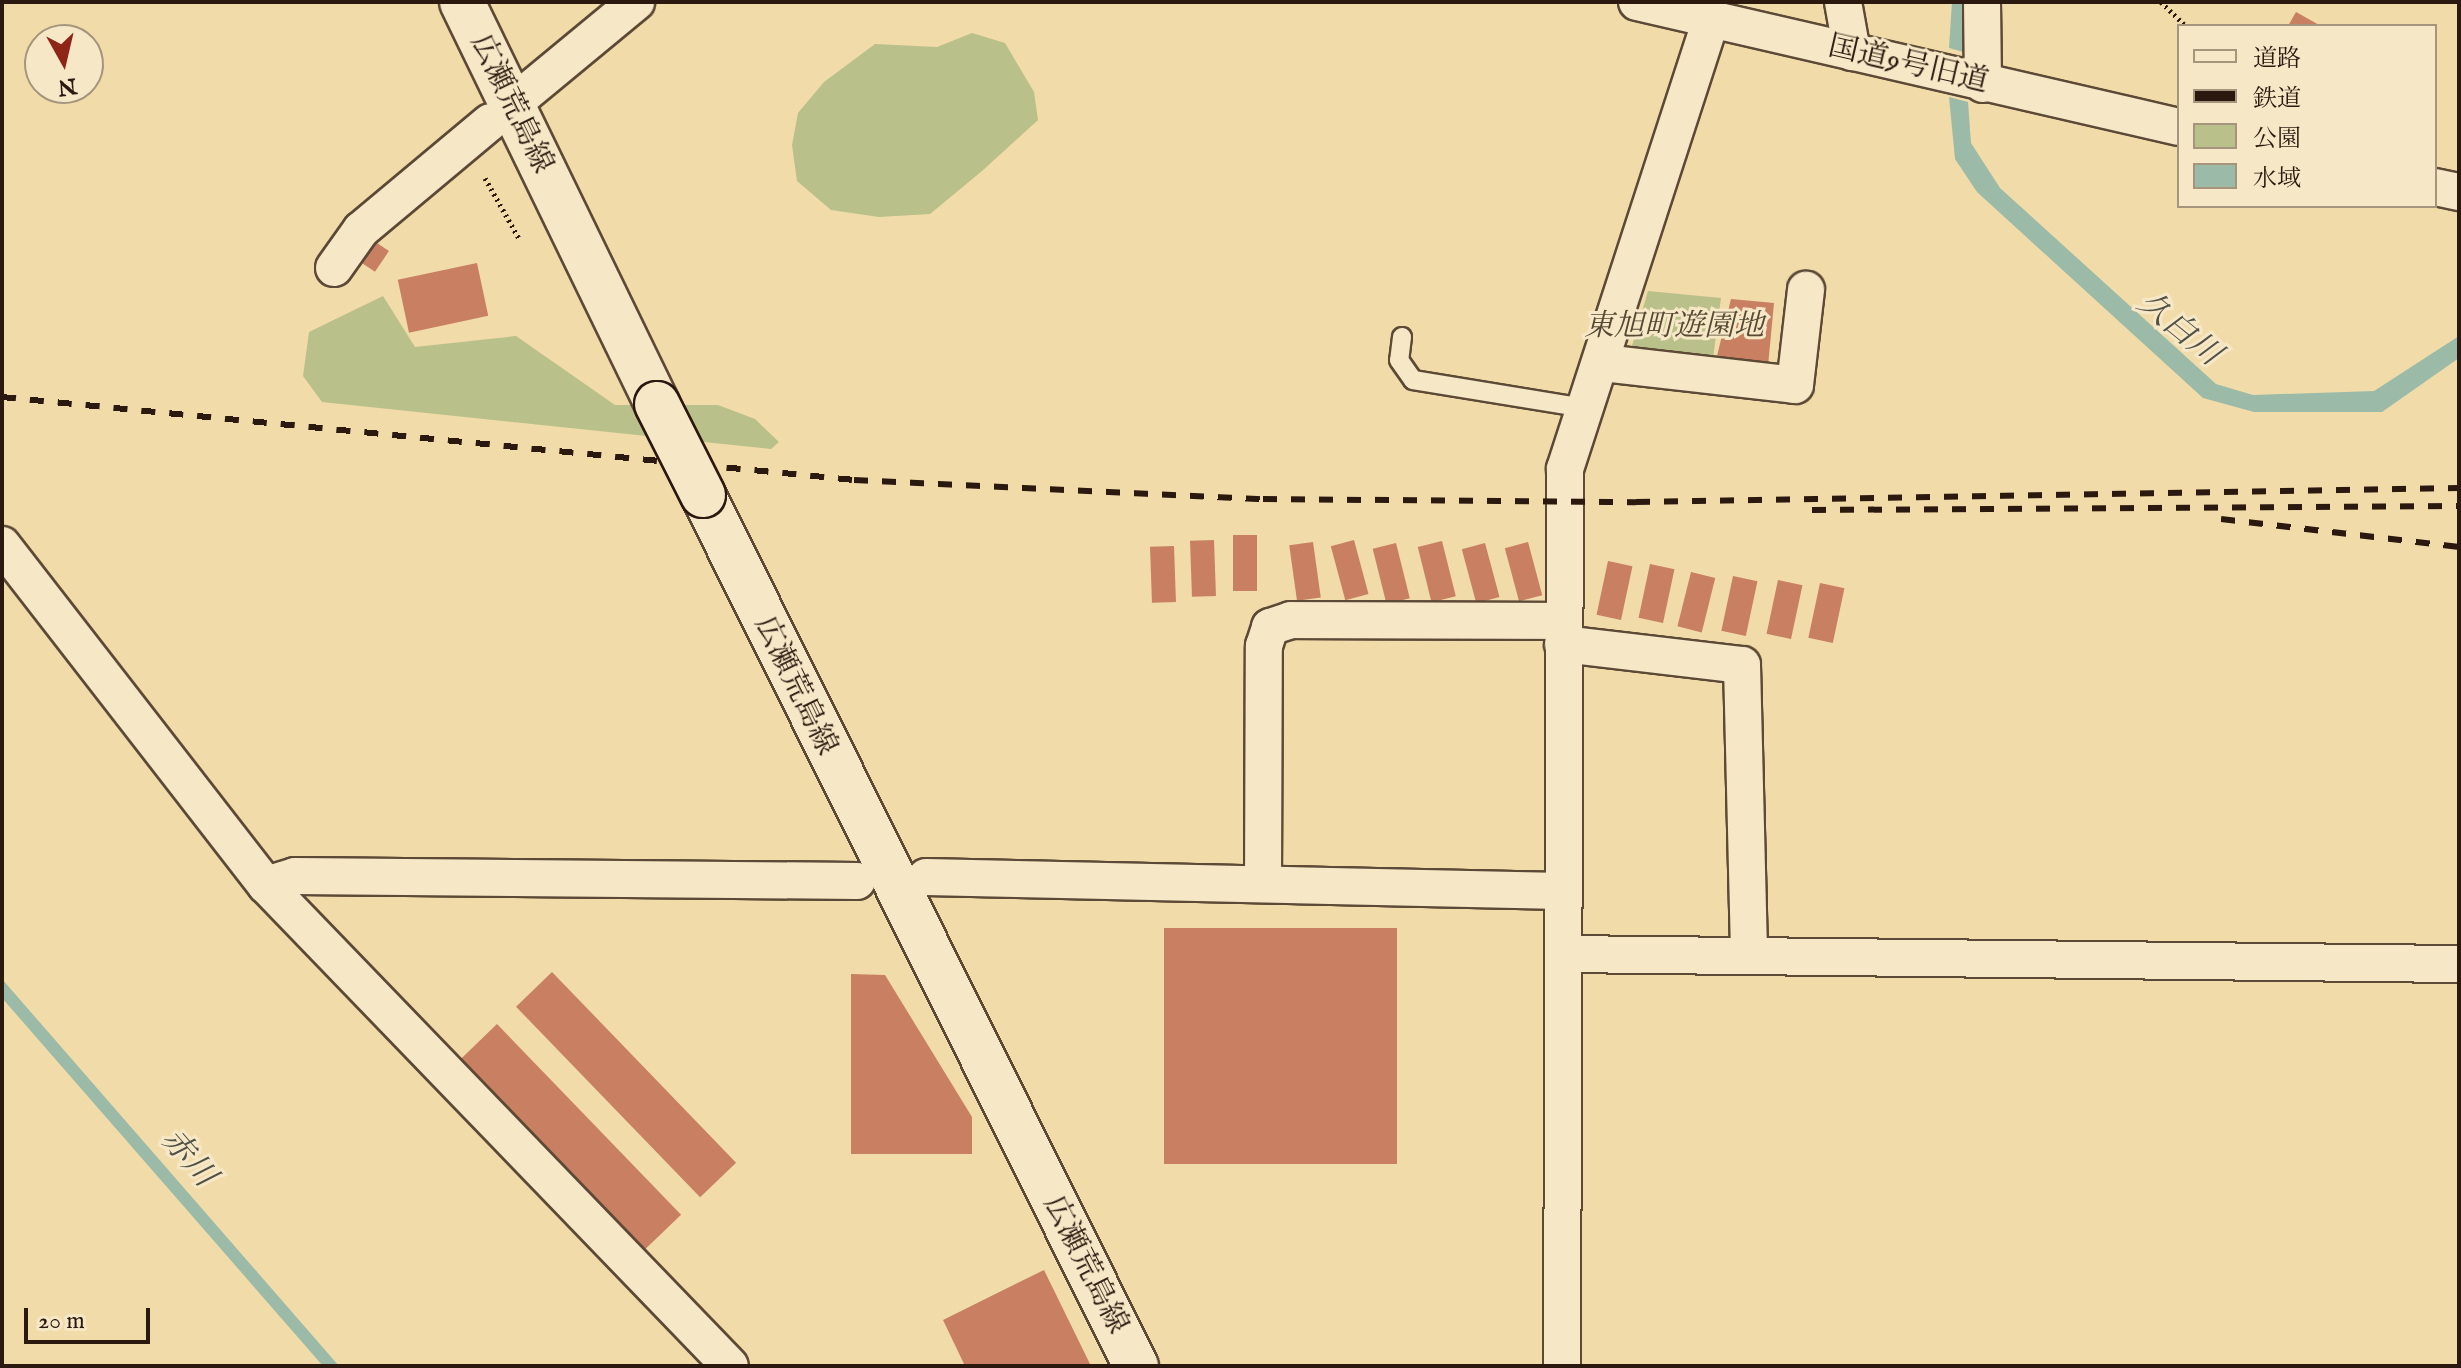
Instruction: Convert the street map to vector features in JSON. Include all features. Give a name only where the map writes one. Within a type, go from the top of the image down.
[{"type":"main road","name":"広瀬荒島線","points":[[462,2],[657,404],[1136,1366]]},
{"type":"street","points":[[526,93],[636,2]]},
{"type":"street","name":"国道9号旧道","points":[[1637,2],[2177,127]]},
{"type":"street","points":[[1843,2],[1852,52]]},
{"type":"street","points":[[1982,2],[1983,84]]},
{"type":"street","points":[[1562,1366],[1565,469],[1584,408],[1603,363],[1711,20]]},
{"type":"street","points":[[334,268],[361,230],[478,132]]},
{"type":"street","points":[[2437,187],[2459,192]]},
{"type":"street","points":[[1603,363],[1795,385],[1806,290]]},
{"type":"street","points":[[2,545],[266,885],[730,1366]]},
{"type":"street","points":[[1263,884],[1264,646],[1270,627],[1291,620],[1563,633],[1742,665],[1749,956]]},
{"type":"street","points":[[266,885],[295,876],[857,881]]},
{"type":"street","points":[[926,877],[1562,891]]},
{"type":"street","points":[[1563,954],[2459,964]]},
{"type":"lane","points":[[1402,337],[1399,360],[1413,380],[1584,408]]},
{"type":"path","points":[[2161,2],[2184,24]]},
{"type":"path","points":[[478,132],[520,240]]},
{"type":"green space","points":[[972,33],[1005,43],[1034,92],[1038,120],[982,171],[930,214],[879,217],[831,210],[797,181],[792,145],[798,113],[824,82],[875,44],[937,47]]},
{"type":"green space","name":"東旭町遊園地","points":[[1648,291],[1721,298],[1712,366],[1629,356]]},
{"type":"green space","points":[[383,296],[415,347],[516,336],[615,405],[718,405],[755,419],[779,442],[771,449],[322,402],[303,376],[309,332]]},
{"type":"water","points":[[1952,2],[1969,2],[1967,53],[1949,48]]},
{"type":"water","points":[[1949,97],[1968,102],[1971,143],[2000,188],[2216,384],[2253,395],[2374,391],[2459,336],[2459,358],[2382,412],[2254,412],[2203,398],[1977,192],[1955,159]]},
{"type":"water","points":[[2,979],[339,1366],[323,1366],[2,998]]},
{"type":"building","points":[[2296,12],[2317,24],[2289,24]]},
{"type":"building","points":[[374,241],[389,251],[375,272],[360,262]]},
{"type":"building","points":[[477,263],[488,316],[409,333],[398,280]]},
{"type":"building","points":[[1731,299],[1774,303],[1768,366],[1716,360]]},
{"type":"building","points":[[1233,535],[1257,535],[1257,591],[1233,591]]},
{"type":"building","points":[[1214,540],[1216,596],[1192,597],[1190,541]]},
{"type":"building","points":[[1354,540],[1368,594],[1345,600],[1331,546]]},
{"type":"building","points":[[1442,541],[1456,596],[1432,602],[1418,547]]},
{"type":"building","points":[[1313,542],[1321,597],[1297,601],[1289,545]]},
{"type":"building","points":[[1528,542],[1542,595],[1519,601],[1505,548]]},
{"type":"building","points":[[1396,543],[1410,598],[1387,604],[1373,549]]},
{"type":"building","points":[[1485,543],[1499,597],[1476,603],[1462,549]]},
{"type":"building","points":[[1174,546],[1176,602],[1152,603],[1150,547]]},
{"type":"building","points":[[1608,561],[1632,566],[1621,620],[1597,615]]},
{"type":"building","points":[[1650,564],[1674,569],[1663,623],[1639,618]]},
{"type":"building","points":[[1691,572],[1715,578],[1702,632],[1677,626]]},
{"type":"building","points":[[1733,576],[1757,581],[1746,636],[1721,631]]},
{"type":"building","points":[[1778,580],[1802,585],[1791,639],[1767,634]]},
{"type":"building","points":[[1820,583],[1844,588],[1833,643],[1808,638]]},
{"type":"building","points":[[1164,928],[1397,928],[1397,1164],[1164,1164]]},
{"type":"building","points":[[552,972],[736,1163],[700,1197],[516,1007]]},
{"type":"building","points":[[851,974],[885,975],[972,1117],[972,1154],[851,1154]]},
{"type":"building","points":[[497,1024],[681,1215],[645,1249],[461,1059]]},
{"type":"building","points":[[1044,1270],[1091,1366],[965,1366],[943,1320]]},
{"type":"railway","points":[[2,397],[854,480],[1263,499],[1636,502],[2459,488]]},
{"type":"railway","points":[[1812,510],[2459,506]]},
{"type":"railway","points":[[2221,519],[2459,547]]},
{"type":"water label","name":"久白川","points":[[2178,330]]},
{"type":"water label","name":"赤川","points":[[187,1159]]}]
